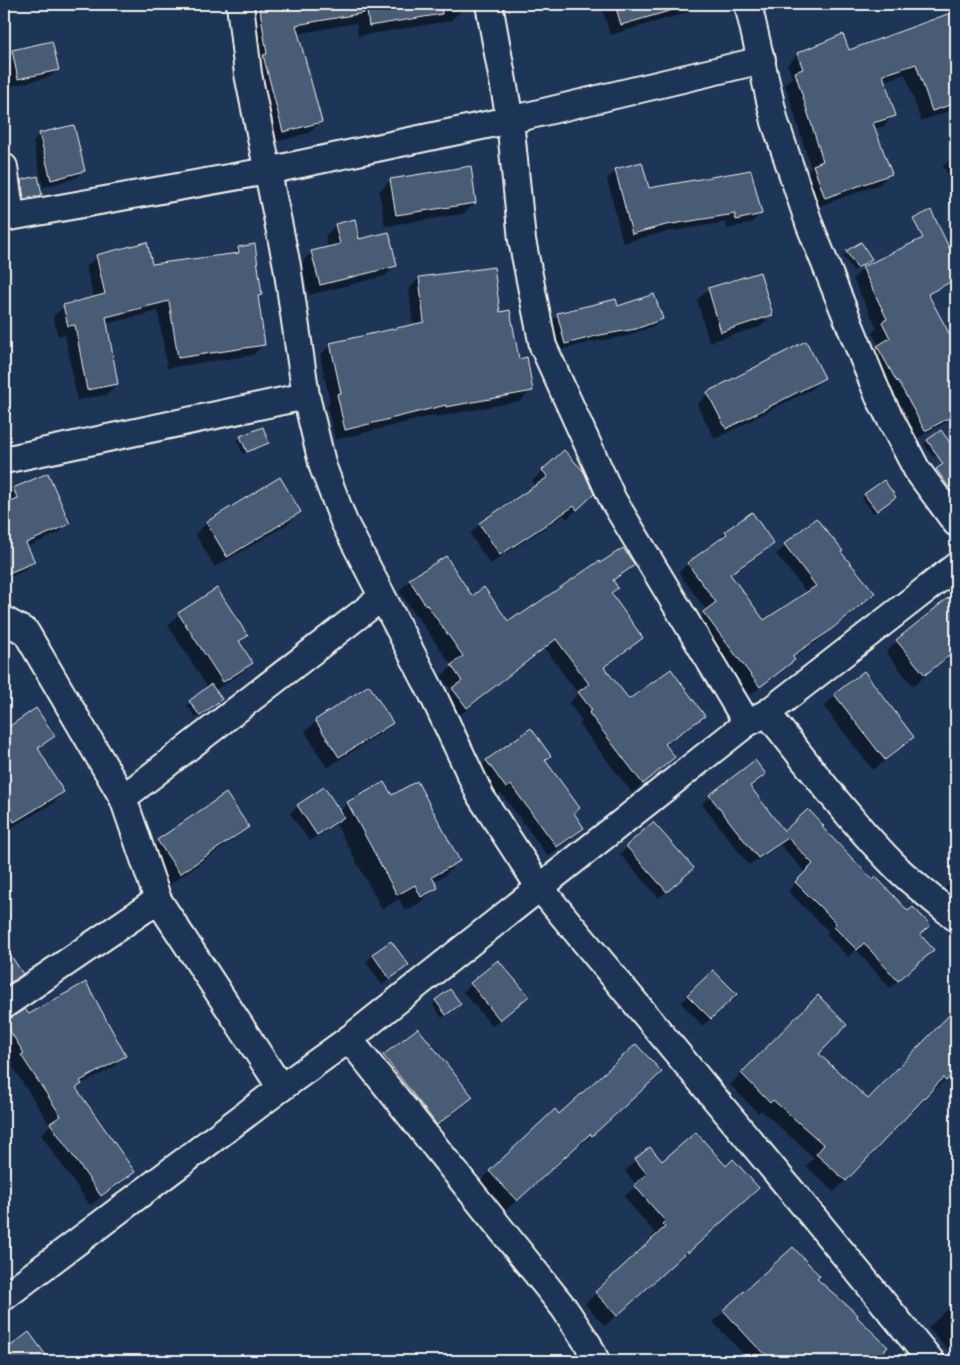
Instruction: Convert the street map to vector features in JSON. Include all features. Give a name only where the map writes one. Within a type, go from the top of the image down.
[{"type":"street","points":[[240,4],[248,74],[287,266],[306,396],[323,467],[344,522],[433,695],[481,797],[540,888],[810,1213],[930,1361]]},
{"type":"street","points":[[489,4],[510,120],[522,240],[544,346],[613,500],[757,718],[829,792],[901,872],[956,918]]},
{"type":"street","points":[[748,4],[775,122],[807,217],[879,397],[917,470],[956,523]]},
{"type":"street","points":[[4,167],[8,217],[267,171],[510,120],[762,60]]},
{"type":"street","points":[[4,460],[306,396]]},
{"type":"street","points":[[4,1297],[348,1039],[757,718],[956,566]]},
{"type":"street","points":[[123,798],[382,598]]},
{"type":"street","points":[[4,620],[26,632],[123,798],[158,900],[281,1088]]},
{"type":"street","points":[[4,1005],[158,900]]},
{"type":"street","points":[[348,1039],[564,1308],[588,1344],[596,1361]]},
{"type":"building","points":[[259,4],[363,4],[364,13],[296,25],[322,122],[283,132],[263,55],[267,54]]},
{"type":"building","points":[[366,4],[441,4],[442,14],[369,26]]},
{"type":"building","points":[[615,4],[675,4],[676,9],[621,25]]},
{"type":"building","points":[[956,11],[956,103],[932,111],[916,64],[883,75],[896,116],[873,123],[892,174],[825,198],[813,165],[823,161],[795,72],[803,69],[797,53],[843,34],[849,50]]},
{"type":"building","points":[[52,41],[59,70],[18,79],[12,50]]},
{"type":"building","points":[[74,125],[85,171],[51,180],[39,133]]},
{"type":"building","points":[[642,162],[649,188],[751,170],[762,214],[736,220],[735,214],[666,225],[632,234],[615,169]]},
{"type":"building","points":[[471,166],[476,203],[396,215],[390,179]]},
{"type":"building","points":[[38,176],[42,195],[24,198],[21,180]]},
{"type":"building","points":[[931,210],[956,262],[956,279],[928,294],[956,346],[956,414],[925,431],[877,346],[890,338],[882,322],[887,319],[862,267],[923,238],[913,219]]},
{"type":"building","points":[[355,219],[359,239],[389,232],[397,266],[320,285],[311,251],[340,244],[335,224]]},
{"type":"building","points":[[147,242],[152,264],[239,253],[238,247],[255,244],[262,295],[258,296],[265,345],[178,358],[169,301],[106,317],[118,384],[87,390],[75,325],[68,326],[63,305],[105,294],[96,255]]},
{"type":"building","points":[[861,242],[872,259],[857,268],[846,251]]},
{"type":"building","points":[[494,267],[500,312],[510,310],[519,359],[527,357],[533,391],[446,407],[446,405],[345,430],[337,394],[341,393],[330,343],[424,322],[419,277]]},
{"type":"building","points":[[760,272],[773,315],[721,332],[708,288]]},
{"type":"building","points":[[654,294],[663,319],[636,329],[600,335],[565,344],[557,313],[616,299],[618,306]]},
{"type":"building","points":[[806,341],[825,378],[726,429],[707,392]]},
{"type":"building","points":[[263,427],[269,443],[247,452],[240,436]]},
{"type":"building","points":[[941,430],[956,451],[956,497],[936,469],[943,464],[927,440]]},
{"type":"building","points":[[564,450],[584,472],[594,494],[577,510],[574,506],[500,555],[479,523],[548,477],[542,470]]},
{"type":"building","points":[[48,473],[70,524],[26,543],[35,562],[4,575],[4,505],[18,499],[13,488]]},
{"type":"building","points":[[280,477],[301,512],[227,557],[206,522]]},
{"type":"building","points":[[884,480],[896,497],[877,511],[864,494]]},
{"type":"building","points":[[752,512],[774,544],[730,574],[764,620],[816,586],[784,544],[816,518],[875,593],[828,632],[792,656],[795,660],[760,687],[703,612],[716,602],[687,563],[727,534],[725,531]]},
{"type":"building","points":[[623,548],[635,565],[613,580],[618,588],[611,593],[643,638],[604,667],[629,699],[671,669],[705,716],[665,744],[675,757],[643,784],[589,713],[592,710],[578,692],[589,684],[556,639],[467,708],[452,688],[462,681],[451,665],[463,656],[426,606],[409,579],[446,556],[472,596],[484,587],[508,621],[519,613],[520,615],[599,561],[600,563]]},
{"type":"building","points":[[217,588],[248,636],[239,641],[253,663],[223,682],[178,613]]},
{"type":"building","points":[[949,597],[956,606],[956,650],[925,675],[896,640]]},
{"type":"building","points":[[864,671],[914,737],[885,760],[834,694]]},
{"type":"building","points":[[211,684],[222,699],[200,716],[189,701]]},
{"type":"building","points":[[369,685],[393,723],[339,757],[315,720]]},
{"type":"building","points":[[36,708],[55,736],[38,748],[64,792],[14,822],[4,805],[4,730]]},
{"type":"building","points":[[531,728],[551,756],[545,760],[580,808],[574,813],[584,828],[557,847],[511,785],[506,788],[486,760]]},
{"type":"building","points":[[755,760],[766,774],[750,786],[784,831],[808,809],[824,826],[822,827],[873,880],[876,877],[908,911],[913,907],[931,925],[920,934],[934,950],[898,981],[864,943],[857,950],[833,926],[836,923],[795,882],[813,864],[788,838],[758,858],[709,795]]},
{"type":"building","points":[[417,781],[460,861],[432,877],[438,888],[421,897],[415,885],[397,895],[347,802],[384,782],[392,795]]},
{"type":"building","points":[[324,787],[344,817],[317,835],[297,805]]},
{"type":"building","points":[[226,793],[249,827],[180,874],[157,840]]},
{"type":"building","points":[[653,822],[694,868],[667,892],[626,846]]},
{"type":"building","points":[[391,941],[409,965],[390,979],[372,954]]},
{"type":"building","points":[[4,945],[23,974],[4,987]]},
{"type":"building","points":[[498,960],[529,996],[500,1020],[470,983]]},
{"type":"building","points":[[713,970],[737,994],[711,1019],[687,995]]},
{"type":"building","points":[[86,982],[126,1056],[80,1081],[82,1084],[76,1088],[135,1172],[101,1196],[50,1123],[61,1116],[21,1055],[24,1053],[4,1022],[4,1020],[25,1009],[29,1014]]},
{"type":"building","points":[[450,989],[461,1004],[446,1015],[435,1000]]},
{"type":"building","points":[[818,995],[847,1025],[819,1054],[868,1099],[956,1008],[956,1070],[946,1081],[943,1078],[846,1181],[816,1154],[824,1145],[773,1100],[770,1103],[741,1073]]},
{"type":"building","points":[[418,1028],[473,1097],[437,1125],[383,1055]]},
{"type":"building","points":[[636,1044],[662,1072],[592,1136],[590,1134],[517,1201],[489,1171],[555,1109],[559,1114]]},
{"type":"building","points":[[696,1132],[726,1166],[733,1159],[759,1188],[617,1316],[595,1292],[665,1227],[662,1224],[665,1221],[634,1185],[647,1174],[635,1159],[650,1147],[662,1161]]},
{"type":"building","points":[[793,1247],[820,1276],[817,1279],[858,1315],[857,1317],[888,1347],[874,1361],[773,1361],[755,1345],[723,1310]]},
{"type":"building","points":[[29,1332],[50,1361],[4,1361],[4,1351]]}]
